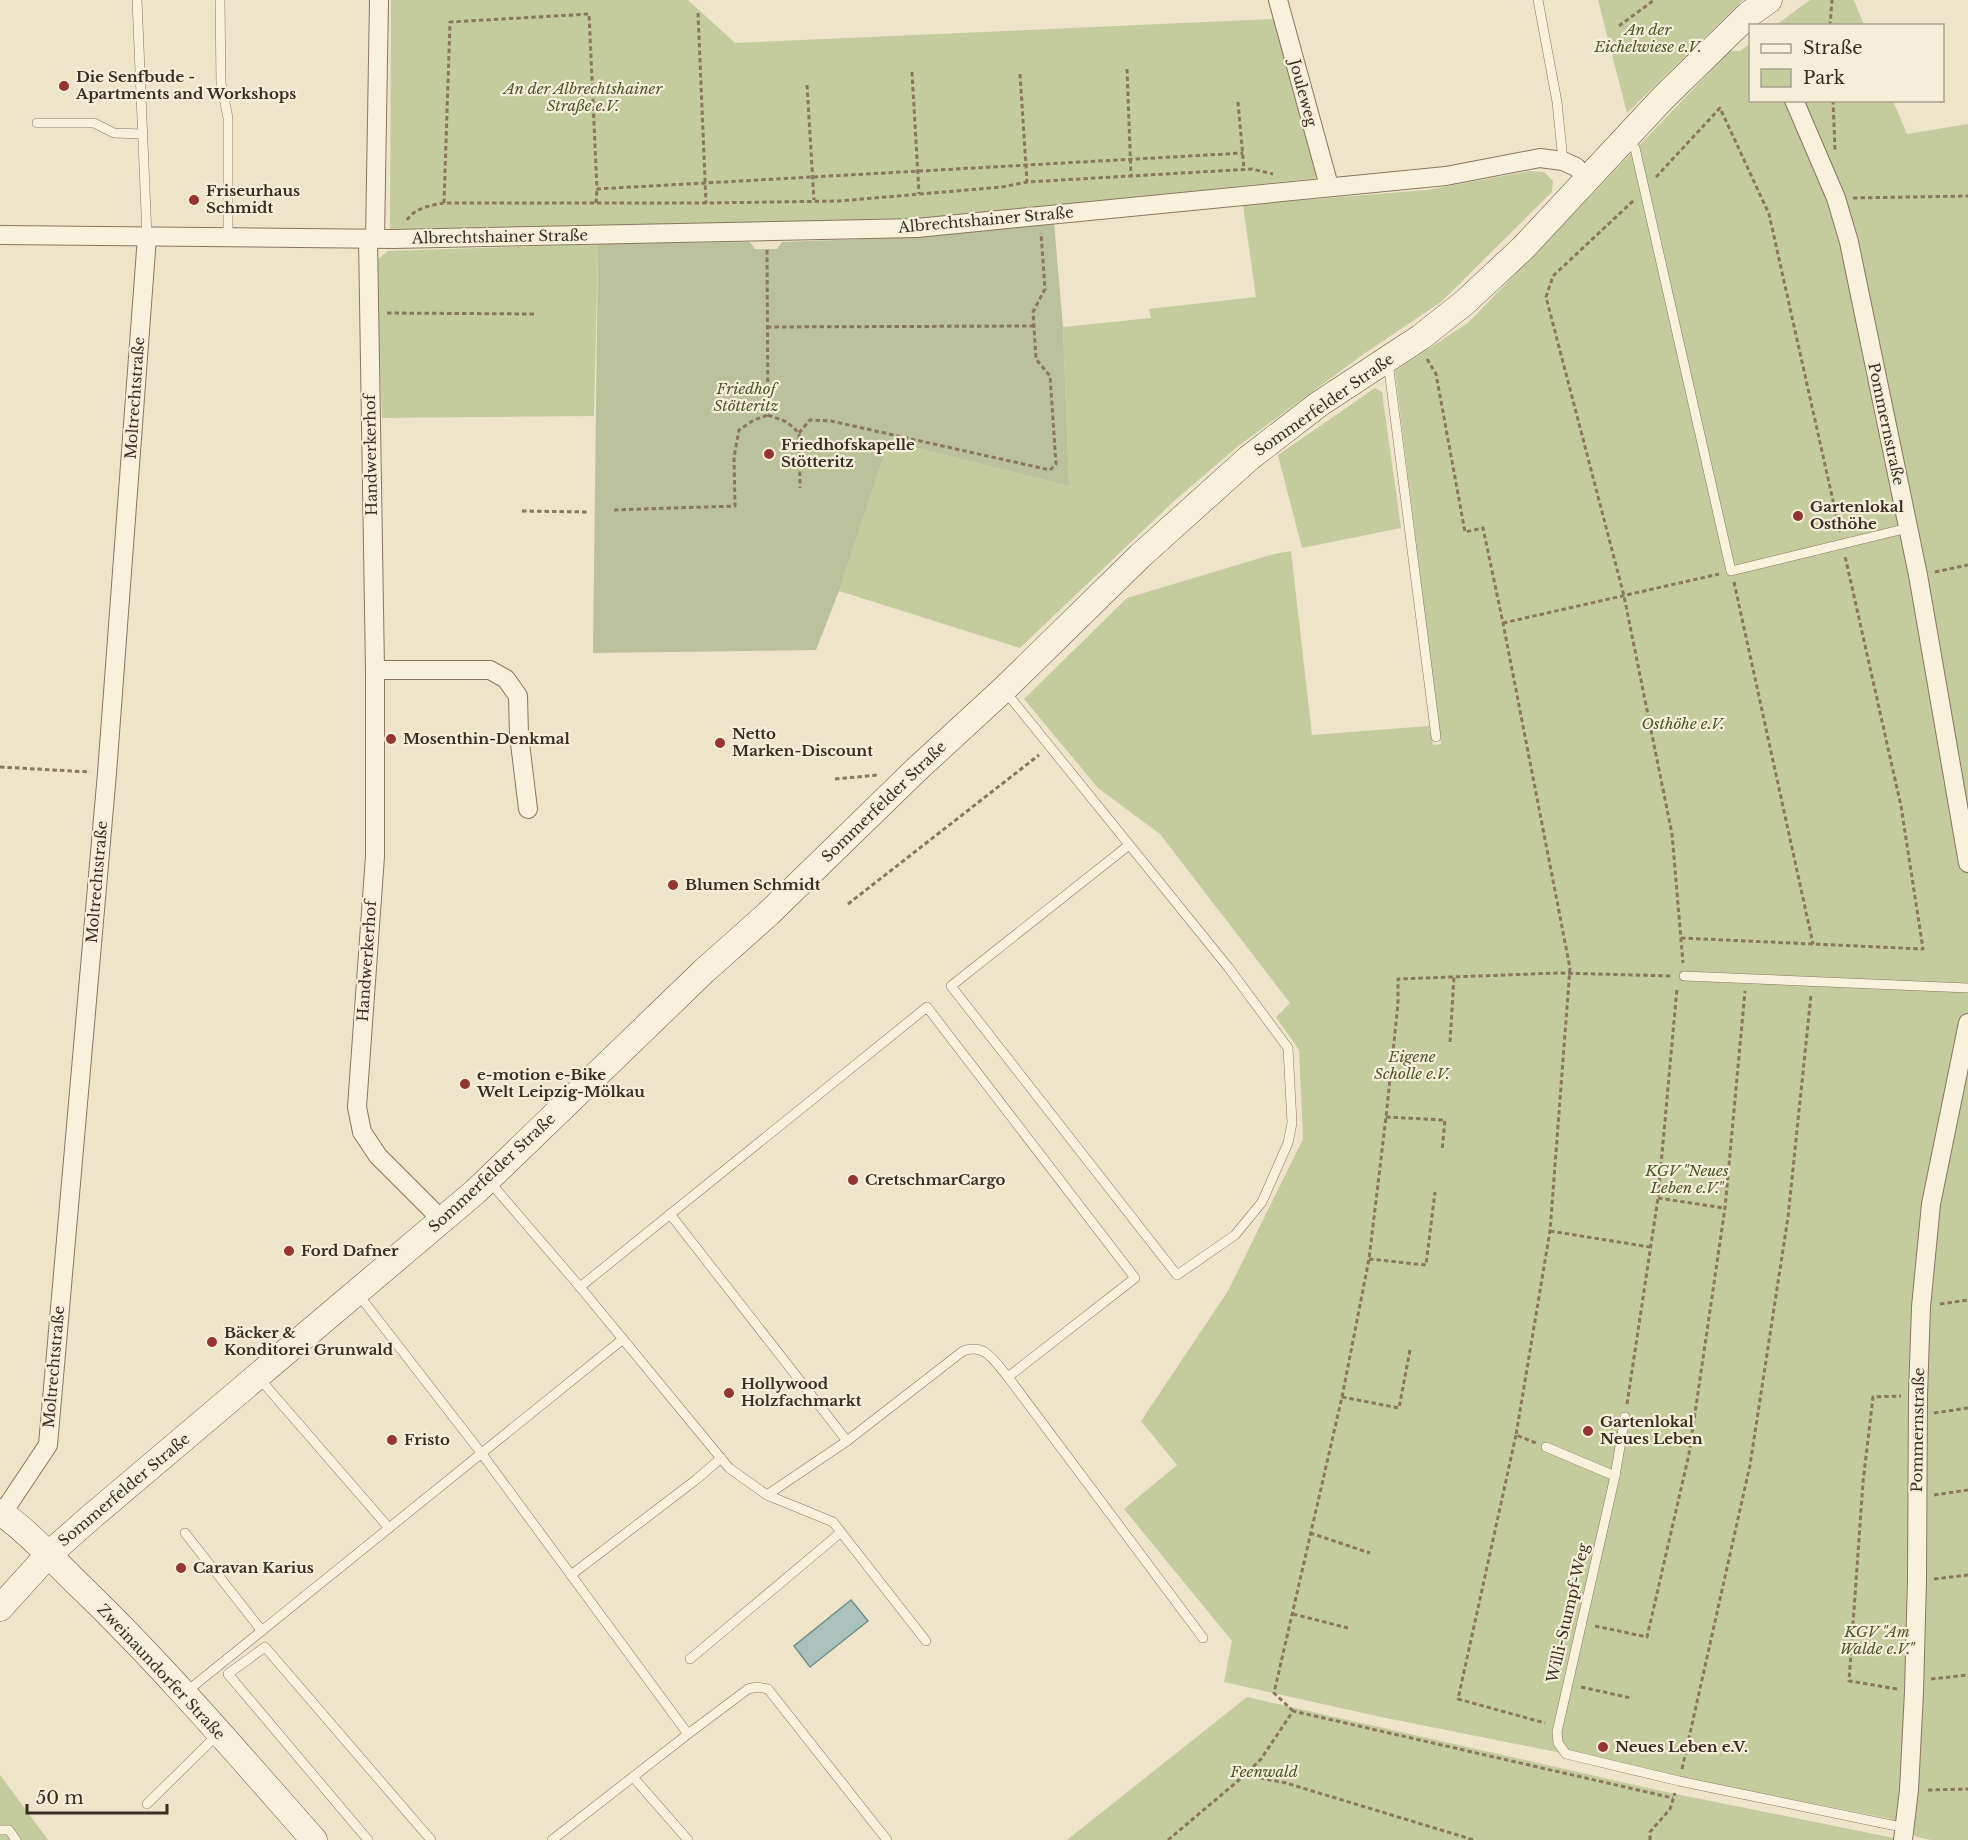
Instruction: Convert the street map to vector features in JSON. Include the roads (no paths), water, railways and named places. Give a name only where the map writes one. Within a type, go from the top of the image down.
[{"type":"main road","name":"Sommerfelder Straße","points":[[0,1608],[48,1555],[488,1179],[704,971],[768,914],[916,770],[1004,689],[1140,556],[1249,458],[1319,404],[1416,340],[1464,303],[1506,263],[1663,98],[1759,13]]},
{"type":"main road","name":"Zweinaundorfer Straße","points":[[1,1513],[97,1603],[219,1733],[314,1840]]},
{"type":"street","points":[[371,239],[379,0]]},
{"type":"street","name":"Jouleweg","points":[[1278,0],[1329,186]]},
{"type":"street","name":"Pommernstraße","points":[[1795,102],[1836,198],[1849,242],[1918,575],[1968,863]]},
{"type":"street","name":"Albrechtshainer Straße","points":[[0,236],[394,239],[917,228],[1446,176],[1540,158],[1563,161]]},
{"type":"street","points":[[1563,161],[1576,167],[1587,178]]},
{"type":"street","name":"Moltrechtstraße","points":[[1,1513],[48,1445],[107,773],[147,237]]},
{"type":"street","name":"Handwerkerhof","points":[[371,239],[369,312],[375,670],[375,856],[357,1107],[362,1132],[378,1156],[442,1220]]},
{"type":"street","points":[[375,670],[490,670],[506,679],[518,696],[519,735],[528,808]]},
{"type":"street","name":"Pommernstraße","points":[[1905,1834],[1920,1686],[1917,1580],[1921,1307],[1931,1204],[1968,1023]]},
{"type":"lane","points":[[137,0],[147,237]]},
{"type":"lane","points":[[220,0],[221,83],[228,118],[228,238]]},
{"type":"lane","points":[[1538,0],[1557,102],[1563,161]]},
{"type":"lane","points":[[37,123],[94,123],[114,133],[143,134]]},
{"type":"lane","points":[[1635,148],[1731,571],[1908,528]]},
{"type":"lane","points":[[1387,360],[1436,737]]},
{"type":"lane","points":[[1004,689],[1228,967],[1288,1048],[1292,1123],[1288,1143],[1262,1202],[1235,1235],[1177,1275],[951,986],[1129,845]]},
{"type":"lane","points":[[1684,976],[1968,988]]},
{"type":"lane","points":[[580,1287],[927,1007],[1135,1278],[1008,1377]]},
{"type":"lane","points":[[488,1179],[729,1468],[767,1495],[833,1522],[926,1641]]},
{"type":"lane","points":[[670,1214],[847,1441]]},
{"type":"lane","points":[[357,1293],[482,1454],[688,1734]]},
{"type":"lane","points":[[183,1694],[623,1339]]},
{"type":"lane","points":[[767,1495],[847,1441],[963,1351],[972,1348],[983,1350],[1008,1377],[1203,1638]]},
{"type":"lane","points":[[258,1377],[389,1528]]},
{"type":"lane","name":"Willi-Stumpf-Weg","points":[[1625,1418],[1615,1476],[1558,1726],[1558,1743],[1566,1754],[1905,1834]]},
{"type":"lane","points":[[1546,1447],[1615,1476]]},
{"type":"lane","points":[[571,1575],[721,1458]]},
{"type":"lane","points":[[185,1533],[262,1631]]},
{"type":"lane","points":[[690,1659],[840,1533]]},
{"type":"lane","points":[[368,1840],[228,1674],[265,1647],[431,1840]]},
{"type":"lane","points":[[552,1840],[748,1689],[757,1687],[768,1689],[887,1840]]},
{"type":"lane","points":[[147,1804],[219,1733]]},
{"type":"lane","points":[[633,1777],[688,1840]]},
{"type":"lane","points":[[0,1830],[9,1830],[16,1840]]},
{"type":"water","points":[[851,1600],[868,1621],[810,1667],[794,1646]]},
{"type":"place","name":"Die Senfbude - Apartments and Workshops","points":[[64,86]]},
{"type":"place","name":"Friseurhaus Schmidt","points":[[194,200]]},
{"type":"place","name":"Friedhofskapelle Stötteritz","points":[[769,454]]},
{"type":"place","name":"Gartenlokal Osthöhe","points":[[1798,516]]},
{"type":"place","name":"Mosenthin-Denkmal","points":[[391,739]]},
{"type":"place","name":"Netto Marken-Discount","points":[[720,743]]},
{"type":"place","name":"Blumen Schmidt","points":[[673,885]]},
{"type":"place","name":"e-motion e-Bike Welt Leipzig-Mölkau","points":[[465,1084]]},
{"type":"place","name":"CretschmarCargo","points":[[853,1180]]},
{"type":"place","name":"Ford Dafner","points":[[289,1251]]},
{"type":"place","name":"Bäcker & Konditorei Grunwald","points":[[212,1342]]},
{"type":"place","name":"Hollywood Holzfachmarkt","points":[[729,1393]]},
{"type":"place","name":"Gartenlokal Neues Leben","points":[[1588,1431]]},
{"type":"place","name":"Fristo","points":[[392,1440]]},
{"type":"place","name":"Caravan Karius","points":[[181,1568]]},
{"type":"place","name":"Neues Leben e.V.","points":[[1603,1747]]},
{"type":"park label","name":"An der Eichelwiese e.V.","points":[[1648,38]]},
{"type":"park label","name":"An der Albrechtshainer Straße e.V.","points":[[583,98]]},
{"type":"park label","name":"Friedhof Stötteritz","points":[[746,398]]},
{"type":"park label","name":"Osthöhe e.V.","points":[[1683,724]]},
{"type":"park label","name":"Eigene Scholle e.V.","points":[[1412,1066]]},
{"type":"park label","name":"KGV \"Neues Leben e.V.\"","points":[[1687,1180]]},
{"type":"park label","name":"KGV \"Am Walde e.V.\"","points":[[1877,1640]]},
{"type":"park label","name":"Feenwald","points":[[1264,1772]]}]
